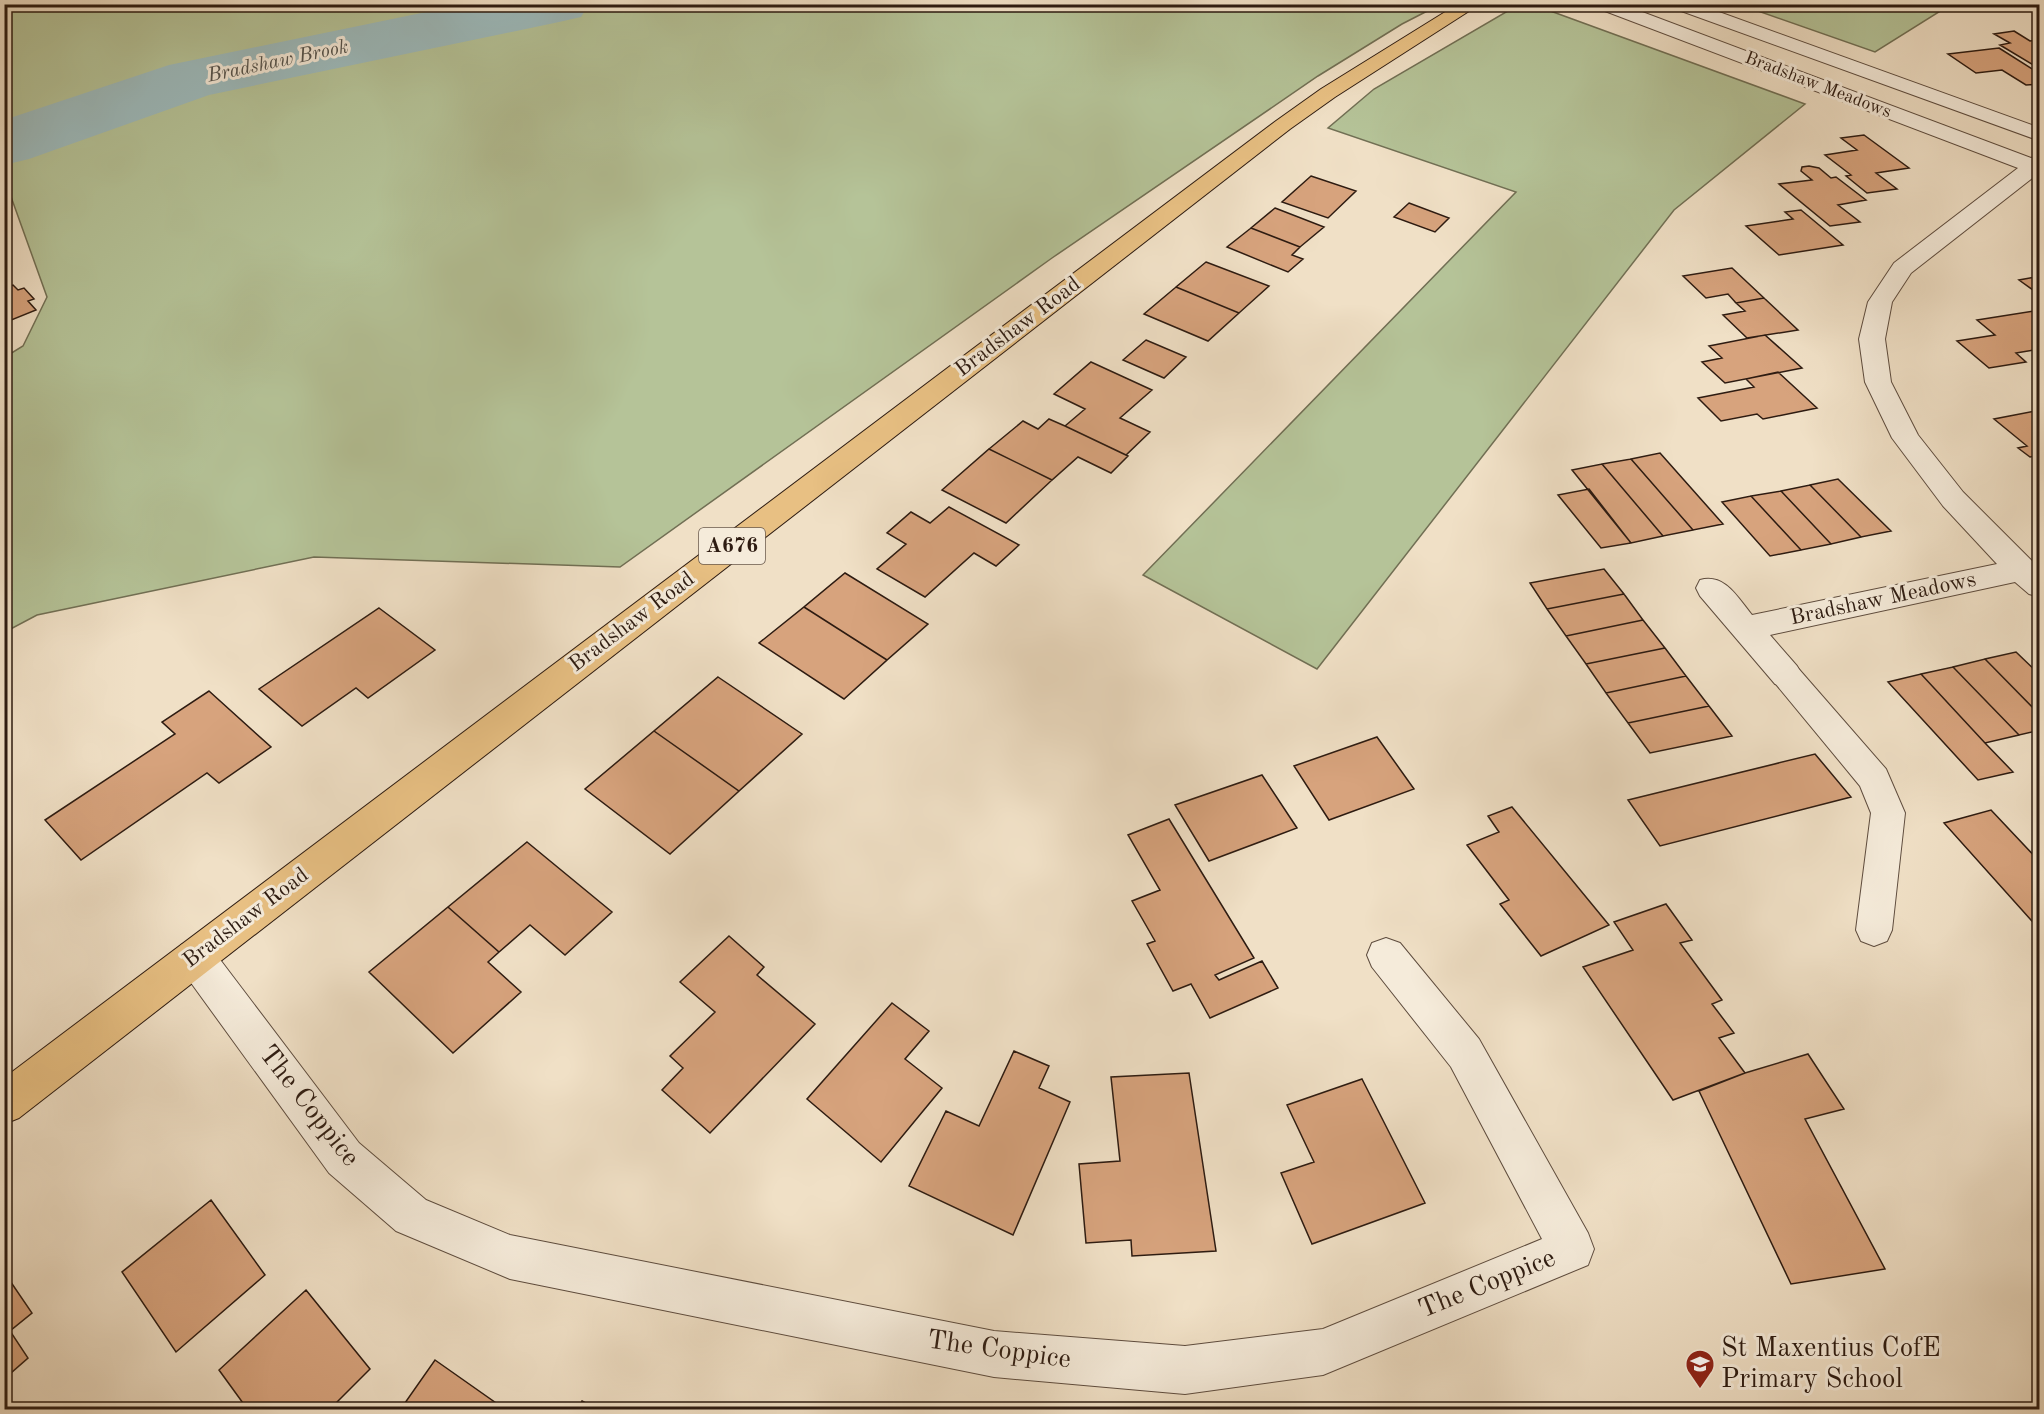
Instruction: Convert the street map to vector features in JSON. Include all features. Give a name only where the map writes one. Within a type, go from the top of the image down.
[{"type":"main road","name":"Bradshaw Road","points":[[4,1104],[1283,125],[1328,93],[1471,4]]},
{"type":"street","name":"Bradshaw Meadows","points":[[1603,4],[2036,164]]},
{"type":"street","name":"Bradshaw Meadows","points":[[1679,4],[2040,135]]},
{"type":"street","name":"Bradshaw Meadows","points":[[2030,578],[1953,499],[1906,438],[1878,382],[1872,339],[1880,302],[1902,268],[2036,164]]},
{"type":"street","name":"Bradshaw Meadows","points":[[1746,628],[2030,578]]},
{"type":"street","name":"Bradshaw Meadows","points":[[1711,588],[1785,675]]},
{"type":"street","name":"The Coppice","points":[[195,957],[344,1158],[411,1216],[499,1253],[521,1260],[994,1354],[1185,1370],[1323,1352],[1572,1249],[1465,1053],[1386,955]]},
{"type":"lane","points":[[1785,675],[1874,779],[1888,813],[1874,930]]},
{"type":"green space","points":[[4,5],[1439,5],[1402,24],[1318,76],[1052,258],[620,567],[314,557],[37,615],[5,632],[5,357],[23,346],[47,297],[5,180]]},
{"type":"green space","points":[[1518,5],[1534,5],[1805,104],[1674,210],[1317,669],[1143,575],[1516,192],[1328,128],[1374,89]]},
{"type":"green space","points":[[1741,5],[1950,5],[1875,52]]},
{"type":"building","points":[[2014,31],[2030,41],[2040,40],[2040,69],[2000,45],[2010,43],[1994,34]]},
{"type":"building","points":[[1999,48],[2040,74],[2040,84],[2026,85],[2002,70],[1976,73],[1948,54]]},
{"type":"building","points":[[1864,135],[1909,168],[1876,173],[1897,189],[1867,193],[1846,176],[1851,175],[1825,155],[1857,150],[1841,138]]},
{"type":"building","points":[[1802,167],[1819,168],[1831,178],[1836,177],[1866,200],[1838,205],[1860,222],[1830,226],[1779,184],[1812,180],[1801,171]]},
{"type":"building","points":[[1311,176],[1356,191],[1328,218],[1282,202]]},
{"type":"building","points":[[1409,203],[1449,218],[1435,232],[1394,217]]},
{"type":"building","points":[[1275,208],[1324,227],[1300,247],[1251,228]]},
{"type":"building","points":[[1801,210],[1843,245],[1779,255],[1746,226],[1793,219],[1785,212]]},
{"type":"building","points":[[1251,228],[1300,247],[1292,255],[1303,259],[1288,272],[1227,247]]},
{"type":"building","points":[[1206,262],[1269,286],[1239,313],[1176,287]]},
{"type":"building","points":[[1732,268],[1764,298],[1736,303],[1728,294],[1706,298],[1683,276]]},
{"type":"building","points":[[2040,276],[2040,295],[2019,280]]},
{"type":"building","points":[[13,285],[18,290],[24,288],[34,299],[28,301],[36,310],[4,323],[4,288]]},
{"type":"building","points":[[1176,287],[1239,313],[1208,341],[1144,314]]},
{"type":"building","points":[[1764,298],[1798,330],[1747,338],[1723,315],[1745,311],[1736,303]]},
{"type":"building","points":[[2034,311],[2040,315],[2040,349],[2016,353],[2026,362],[1989,368],[1957,341],[1995,335],[1977,320]]},
{"type":"building","points":[[1765,335],[1802,368],[1725,383],[1702,362],[1722,358],[1709,346]]},
{"type":"building","points":[[1146,340],[1186,357],[1164,378],[1123,360]]},
{"type":"building","points":[[1091,362],[1152,390],[1120,418],[1150,432],[1126,455],[1065,426],[1085,409],[1054,394]]},
{"type":"building","points":[[1778,372],[1817,408],[1763,419],[1757,414],[1721,421],[1698,398],[1754,387],[1746,379]]},
{"type":"building","points":[[2040,410],[2040,455],[2030,457],[2018,448],[2027,446],[1994,419]]},
{"type":"building","points":[[1049,419],[1128,456],[1111,473],[1078,457],[1052,480],[989,449],[1023,421],[1038,429]]},
{"type":"building","points":[[989,449],[1052,480],[1006,523],[942,490]]},
{"type":"building","points":[[1660,453],[1723,524],[1693,530],[1631,459]]},
{"type":"building","points":[[1631,459],[1693,530],[1663,536],[1602,464]]},
{"type":"building","points":[[1602,464],[1663,536],[1631,543],[1572,470]]},
{"type":"building","points":[[1838,479],[1891,531],[1861,537],[1810,485]]},
{"type":"building","points":[[1810,485],[1861,537],[1831,544],[1781,491]]},
{"type":"building","points":[[1589,489],[1631,543],[1601,548],[1558,495]]},
{"type":"building","points":[[1781,491],[1831,544],[1801,550],[1751,496]]},
{"type":"building","points":[[1751,496],[1801,550],[1770,556],[1722,502]]},
{"type":"building","points":[[949,507],[1019,545],[996,566],[974,553],[925,597],[877,569],[906,544],[887,533],[911,512],[930,523]]},
{"type":"building","points":[[1604,569],[1624,594],[1547,609],[1530,583]]},
{"type":"building","points":[[845,573],[928,624],[887,660],[804,607]]},
{"type":"building","points":[[1624,594],[1643,620],[1566,636],[1547,609]]},
{"type":"building","points":[[804,607],[887,660],[844,699],[759,643]]},
{"type":"building","points":[[379,608],[435,650],[368,698],[356,688],[302,726],[259,689]]},
{"type":"building","points":[[1643,620],[1665,648],[1586,664],[1566,636]]},
{"type":"building","points":[[1665,648],[1686,676],[1606,693],[1586,664]]},
{"type":"building","points":[[2016,652],[2040,675],[2040,715],[1985,659]]},
{"type":"building","points":[[1985,659],[2040,715],[2040,730],[2019,735],[1953,667]]},
{"type":"building","points":[[1953,667],[2019,735],[1985,743],[1921,674]]},
{"type":"building","points":[[1921,674],[2013,772],[1978,780],[1888,682]]},
{"type":"building","points":[[1686,676],[1709,706],[1628,723],[1606,693]]},
{"type":"building","points":[[718,677],[802,734],[739,791],[654,731]]},
{"type":"building","points":[[209,691],[271,747],[219,783],[207,773],[81,860],[45,820],[175,734],[162,722]]},
{"type":"building","points":[[1709,706],[1732,736],[1650,753],[1628,723]]},
{"type":"building","points":[[654,731],[739,791],[670,854],[585,789]]},
{"type":"building","points":[[1377,737],[1414,789],[1329,820],[1294,766]]},
{"type":"building","points":[[1815,754],[1851,797],[1660,846],[1628,800]]},
{"type":"building","points":[[1262,775],[1297,828],[1209,861],[1175,805]]},
{"type":"building","points":[[1512,807],[1609,925],[1541,956],[1500,904],[1509,900],[1467,845],[1499,832],[1488,816]]},
{"type":"building","points":[[1991,810],[2040,862],[2040,930],[1944,823]]},
{"type":"building","points":[[1169,819],[1254,958],[1215,975],[1219,980],[1262,961],[1278,988],[1210,1018],[1191,984],[1173,991],[1147,944],[1155,941],[1132,901],[1160,890],[1128,835]]},
{"type":"building","points":[[527,842],[612,912],[565,955],[530,925],[499,952],[448,907]]},
{"type":"building","points":[[1666,904],[1692,940],[1680,943],[1722,1000],[1712,1004],[1734,1033],[1719,1038],[1745,1073],[1673,1100],[1583,967],[1633,950],[1614,922]]},
{"type":"building","points":[[448,907],[499,952],[488,962],[521,992],[453,1053],[369,972]]},
{"type":"building","points":[[729,936],[764,967],[757,975],[815,1024],[710,1133],[662,1090],[683,1068],[670,1056],[715,1012],[680,982]]},
{"type":"building","points":[[892,1003],[929,1031],[905,1059],[942,1088],[881,1162],[807,1099]]},
{"type":"building","points":[[1014,1051],[1049,1066],[1039,1088],[1070,1102],[1013,1235],[909,1186],[946,1111],[979,1126]]},
{"type":"building","points":[[1808,1054],[1844,1109],[1805,1119],[1885,1269],[1791,1284],[1699,1091],[1745,1073]]},
{"type":"building","points":[[1189,1073],[1216,1251],[1132,1256],[1131,1240],[1086,1243],[1079,1164],[1120,1161],[1111,1077]]},
{"type":"building","points":[[1362,1079],[1425,1203],[1312,1244],[1281,1173],[1314,1162],[1287,1105]]},
{"type":"building","points":[[211,1200],[265,1275],[176,1352],[122,1272]]},
{"type":"building","points":[[4,1272],[32,1313],[10,1331],[28,1358],[4,1379]]},
{"type":"building","points":[[306,1290],[370,1369],[329,1410],[248,1410],[219,1370]]},
{"type":"building","points":[[435,1360],[506,1410],[400,1410]]},
{"type":"building","points":[[582,1401],[599,1410],[578,1410]]},
{"type":"waterway","name":"Bradshaw Brook","points":[[4,144],[192,79],[559,4]]},
{"type":"place","name":"St Maxentius CofE Primary School","points":[[1700,1390]]}]
